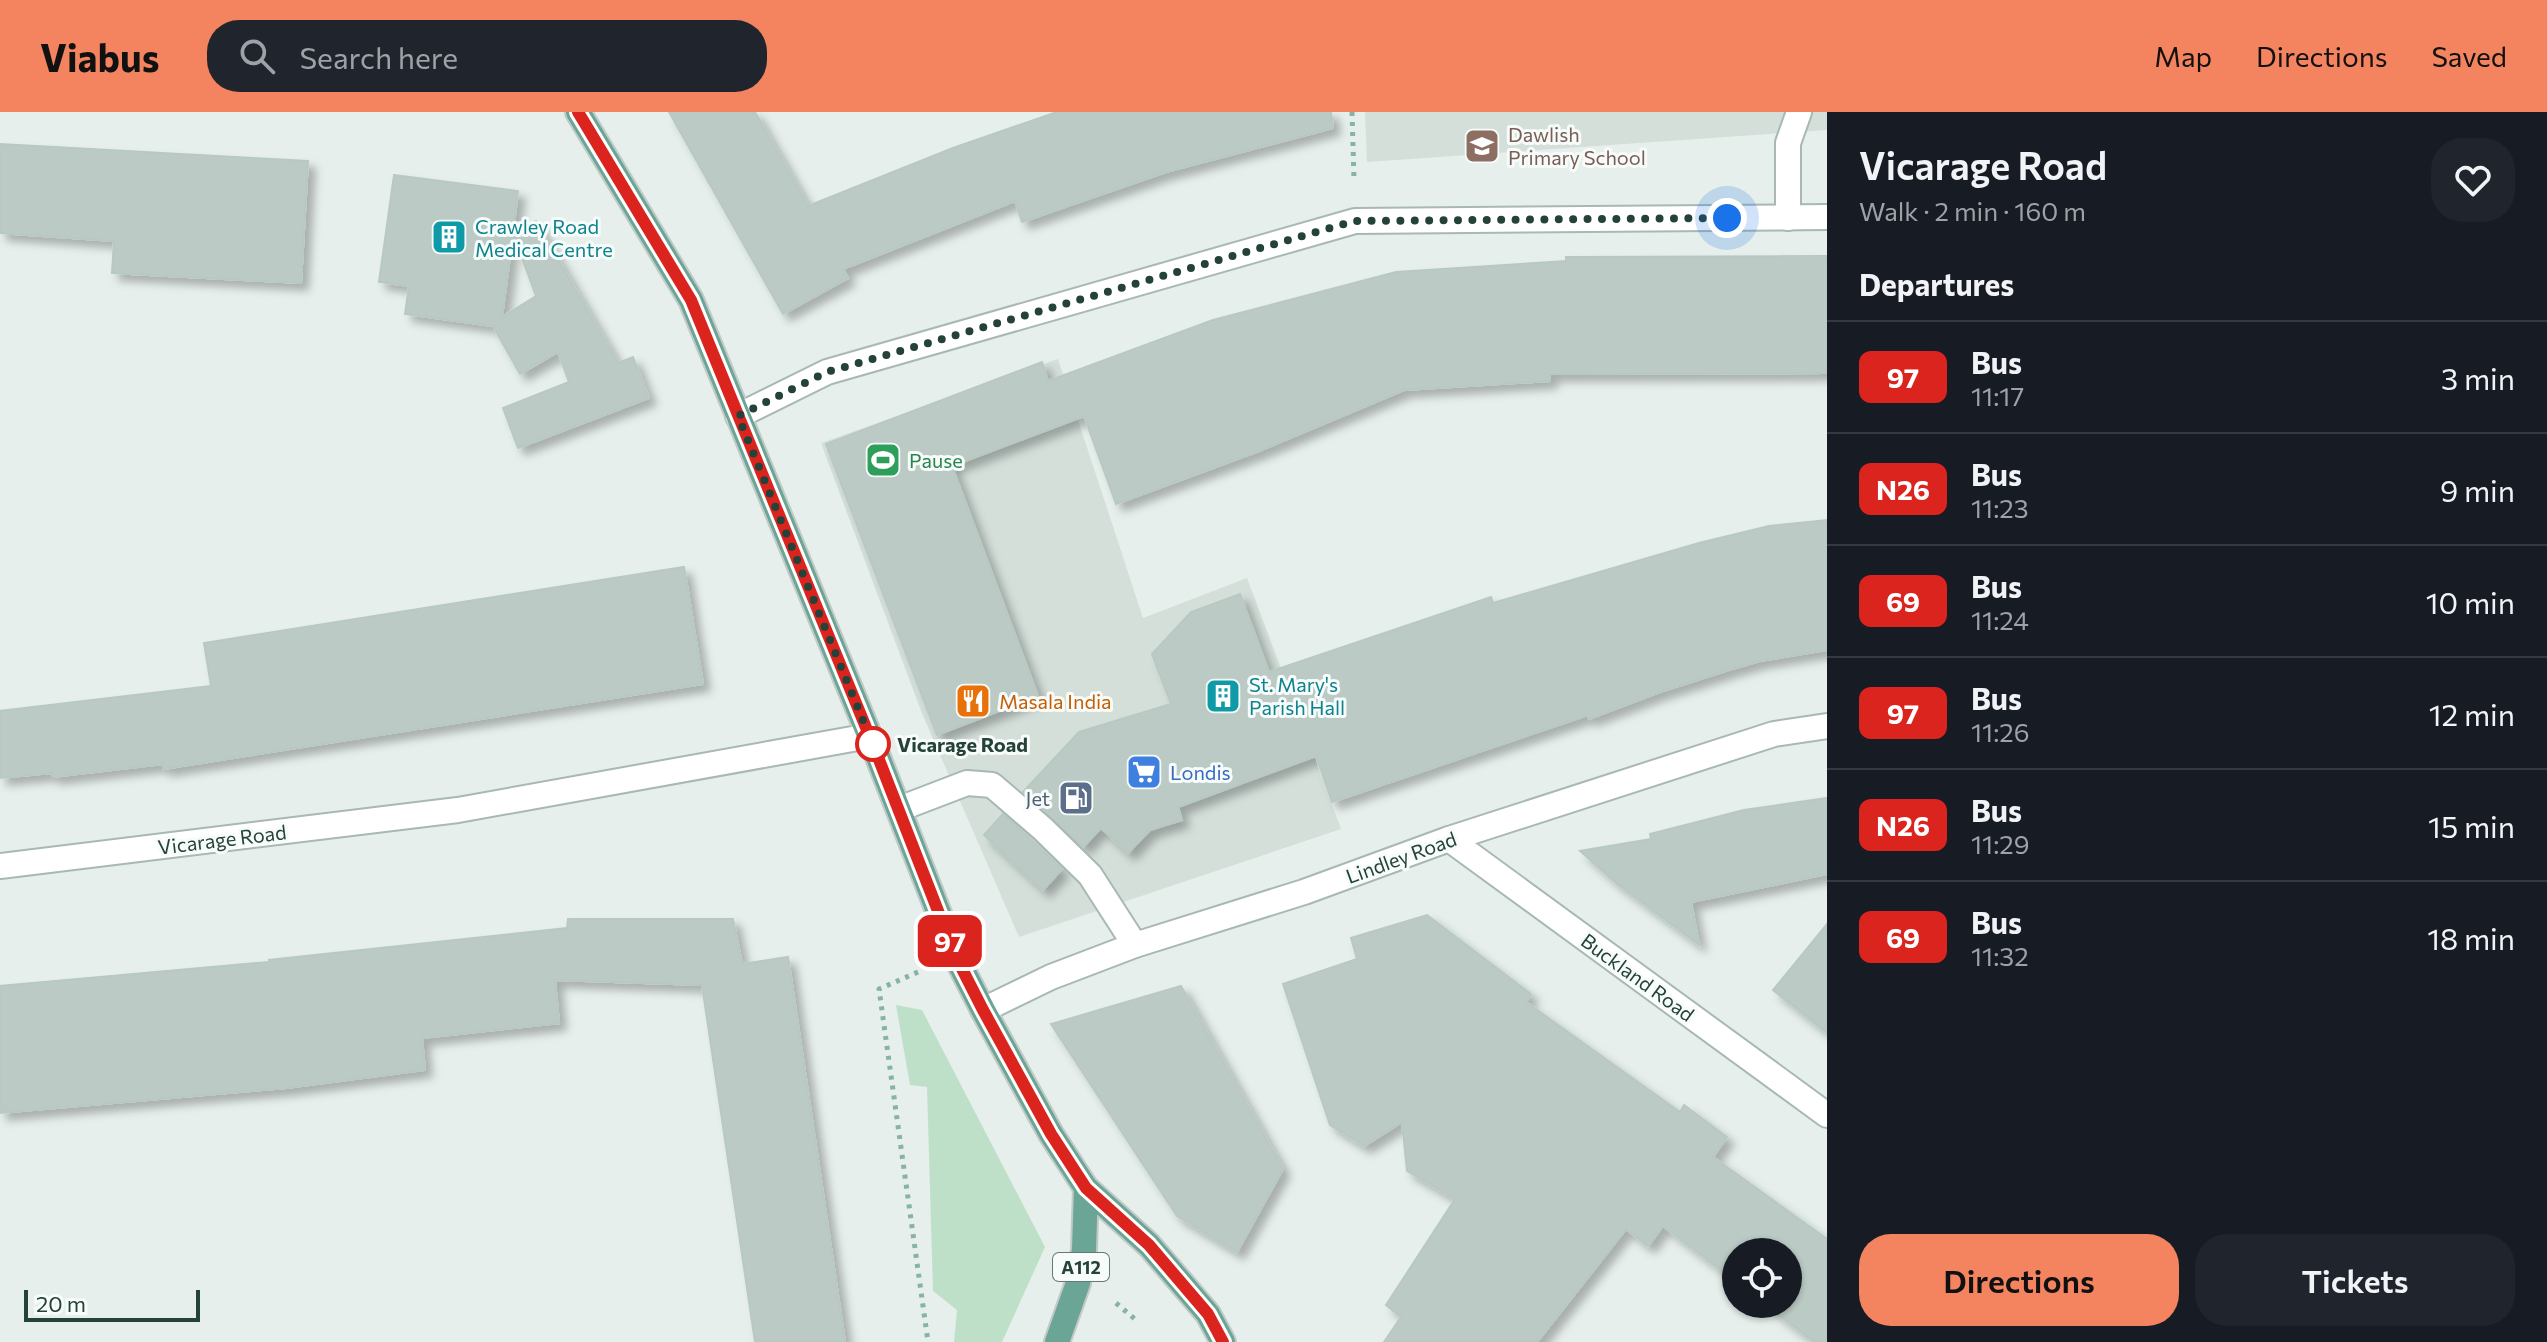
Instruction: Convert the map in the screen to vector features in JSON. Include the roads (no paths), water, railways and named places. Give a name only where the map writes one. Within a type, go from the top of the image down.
[{"type":"main road","points":[[578,112],[691,300],[899,809],[956,957],[983,1010],[1051,1134],[1086,1188],[1149,1245],[1208,1314],[1223,1342]]},
{"type":"main road","name":"A112","points":[[1057,1342],[1078,1283],[1084,1250],[1086,1188]]},
{"type":"street","points":[[1788,218],[1788,143],[1799,112]]},
{"type":"street","points":[[738,416],[827,372],[1355,221],[1827,217]]},
{"type":"street","name":"Lindley Road","points":[[983,1010],[1051,977],[1135,945],[1304,892],[1449,839],[1774,734],[1827,726]]},
{"type":"street","name":"Vicarage Road","points":[[0,866],[458,810],[869,736]]},
{"type":"street","points":[[899,809],[967,783],[992,785],[1090,875],[1135,945]]},
{"type":"street","name":"Buckland Road","points":[[1449,839],[1827,1115]]},
{"type":"place","name":"Dawlish Primary School","points":[[1482,146]]},
{"type":"place","name":"Crawley Road Medical Centre","points":[[449,237]]},
{"type":"place","name":"Pause","points":[[883,460]]},
{"type":"place","name":"St. Mary's Parish Hall","points":[[1223,696]]},
{"type":"place","name":"Masala India","points":[[973,701]]},
{"type":"place","name":"Vicarage Road","points":[[873,744]]},
{"type":"place","name":"Londis","points":[[1144,772]]},
{"type":"place","name":"Jet","points":[[1076,798]]}]
